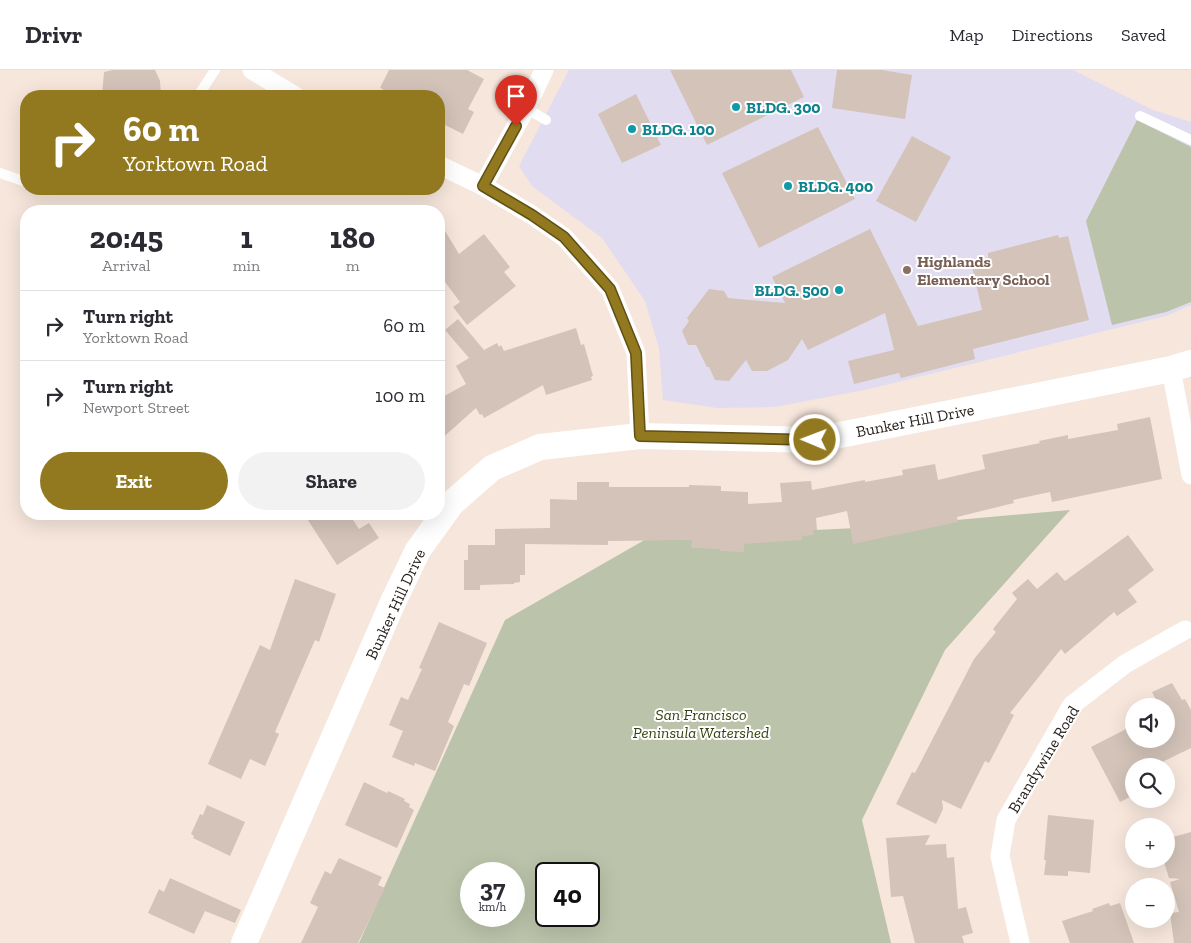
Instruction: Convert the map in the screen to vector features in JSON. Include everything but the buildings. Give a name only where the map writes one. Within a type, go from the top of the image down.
[{"type":"street","points":[[252,70],[285,90]]},
{"type":"street","points":[[483,186],[526,108],[544,70]]},
{"type":"street","points":[[445,168],[483,186],[532,215],[564,237],[610,289],[636,353],[640,436]]},
{"type":"street","points":[[1181,366],[1191,474]]},
{"type":"street","name":"Bunker Hill Drive","points":[[445,513],[452,503],[492,468],[540,447],[640,436],[815,440],[1181,366]]},
{"type":"street","name":"Bunker Hill Drive","points":[[244,943],[393,602],[418,550],[440,520]]},
{"type":"street","name":"Brandywine Road","points":[[1020,943],[1000,856],[1006,820],[1072,706],[1124,664],[1189,631]]},
{"type":"lane","points":[[202,90],[215,70]]},
{"type":"lane","points":[[526,108],[546,120]]},
{"type":"lane","points":[[1140,116],[1191,140]]},
{"type":"lane","points":[[0,173],[20,180]]},
{"type":"shaded area","name":"Highlands Elementary School","points":[[569,70],[1073,70],[1153,110],[1191,122],[1191,305],[1166,316],[869,389],[775,407],[717,408],[663,400],[659,348],[645,301],[602,238],[532,186],[519,166]]},
{"type":"green space","points":[[1137,120],[1191,147],[1191,302],[1166,312],[1112,325],[1086,221]]},
{"type":"green space","name":"San Francisco Peninsula Watershed","points":[[1070,510],[945,650],[862,820],[891,943],[359,943],[505,620],[648,538],[878,527]]},
{"type":"place","name":"BLDG. 300","points":[[736,107]]},
{"type":"place","name":"BLDG. 100","points":[[632,129]]},
{"type":"place","name":"BLDG. 400","points":[[788,186]]},
{"type":"place","name":"Highlands Elementary School","points":[[907,270]]},
{"type":"place","name":"BLDG. 500","points":[[839,290]]},
{"type":"route","points":[[516,126],[483,186],[532,215],[564,237],[610,289],[636,353],[640,436],[815,440]]}]
